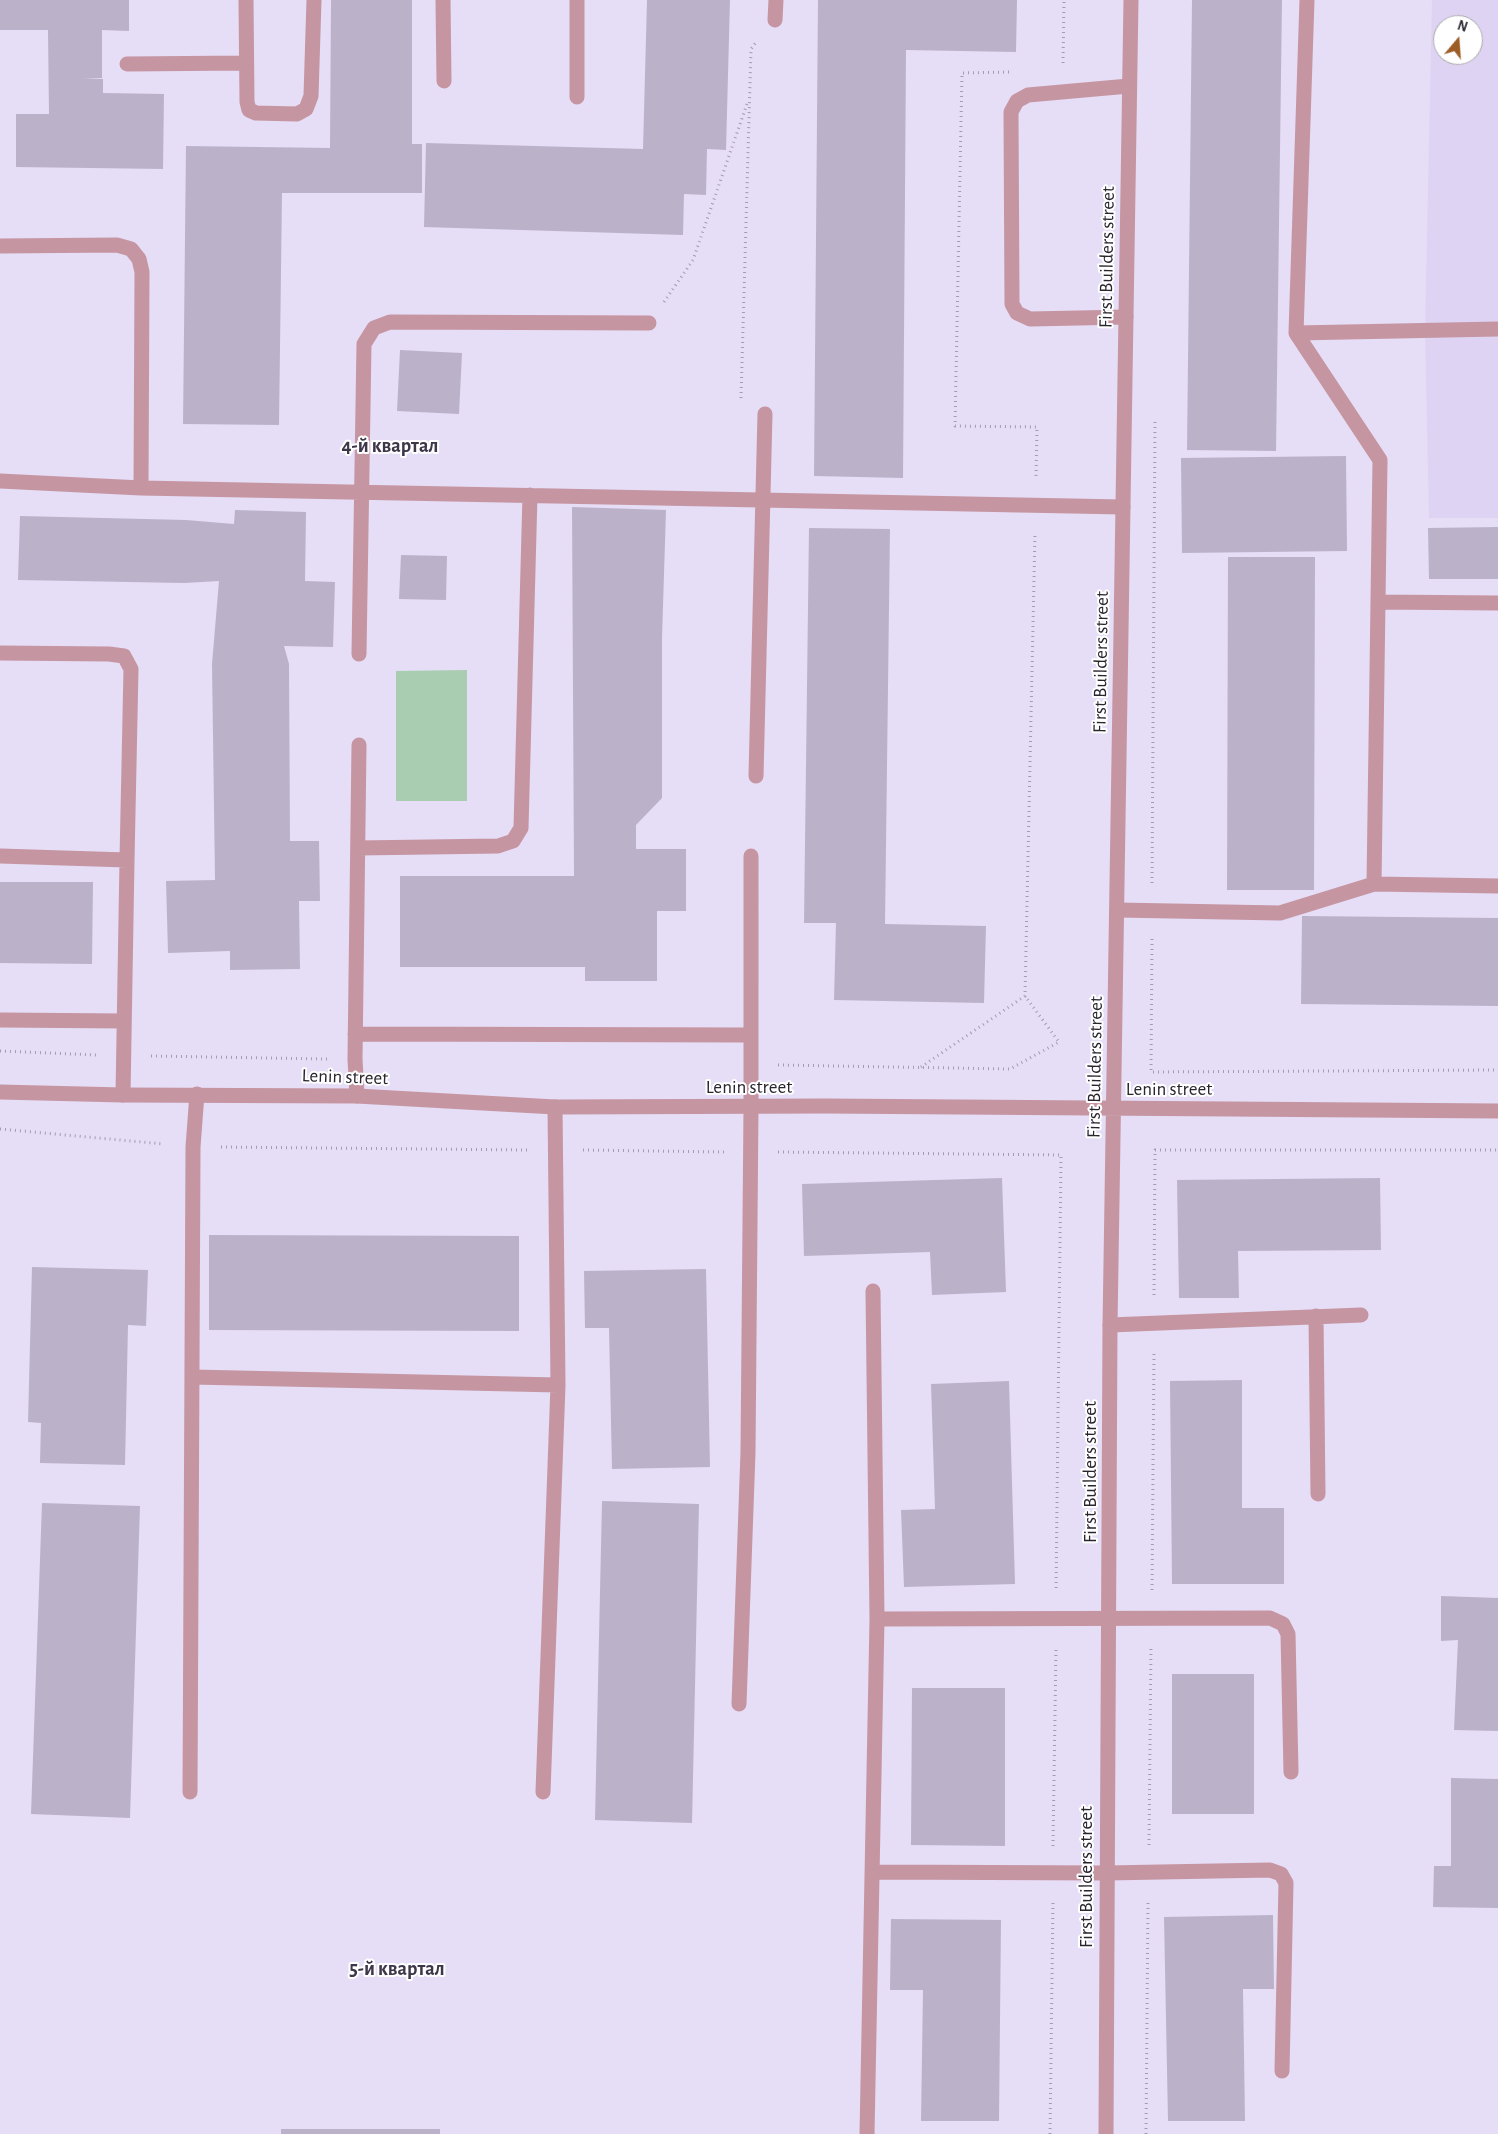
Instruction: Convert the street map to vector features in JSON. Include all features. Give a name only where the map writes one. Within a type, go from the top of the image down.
[{"type":"street","points":[[246,0],[247,102],[249,110],[256,113],[297,114],[306,109],[311,96],[314,0]]},
{"type":"street","points":[[443,0],[444,81]]},
{"type":"street","points":[[577,0],[577,97]]},
{"type":"street","points":[[775,20],[776,0]]},
{"type":"street","name":"First Builders street","points":[[1106,2134],[1110,1325],[1118,910],[1130,0]]},
{"type":"street","points":[[1307,0],[1296,333],[1380,460],[1374,884]]},
{"type":"street","points":[[127,64],[246,63]]},
{"type":"street","points":[[1126,317],[1030,320],[1017,314],[1012,304],[1011,112],[1017,101],[1028,95],[1129,86]]},
{"type":"street","points":[[0,246],[117,245],[130,249],[138,259],[142,272],[141,488]]},
{"type":"street","points":[[359,654],[364,344],[374,328],[390,322],[649,322]]},
{"type":"street","points":[[1296,333],[1498,330]]},
{"type":"street","points":[[756,776],[765,414]]},
{"type":"street","points":[[0,481],[141,488],[1123,507]]},
{"type":"street","points":[[358,848],[498,846],[513,841],[521,828],[530,495]]},
{"type":"street","points":[[1378,602],[1498,603]]},
{"type":"street","points":[[0,653],[109,654],[124,656],[131,669],[123,1095]]},
{"type":"street","points":[[357,1096],[355,1034],[360,745]]},
{"type":"street","points":[[0,856],[127,860]]},
{"type":"street","points":[[739,1704],[748,1452],[751,1107],[750,856]]},
{"type":"street","points":[[1118,910],[1280,913],[1374,884],[1498,886]]},
{"type":"street","points":[[0,1020],[124,1021]]},
{"type":"street","points":[[355,1034],[750,1035]]},
{"type":"street","name":"Lenin street","points":[[0,1092],[123,1095],[357,1096],[555,1106],[1498,1111]]},
{"type":"street","points":[[190,1792],[193,1147],[197,1094]]},
{"type":"street","points":[[543,1792],[558,1385],[555,1106]]},
{"type":"street","points":[[867,2134],[877,1619],[872,1291]]},
{"type":"street","points":[[1110,1325],[1361,1315]]},
{"type":"street","points":[[1316,1316],[1318,1494]]},
{"type":"street","points":[[192,1378],[558,1385]]},
{"type":"street","points":[[877,1619],[1270,1618],[1283,1624],[1288,1634],[1292,1772]]},
{"type":"street","points":[[873,1872],[1106,1873],[1270,1870],[1281,1874],[1286,1883],[1282,2071]]},
{"type":"path","points":[[765,414],[741,409],[751,49],[775,20]]},
{"type":"path","points":[[649,322],[693,260],[750,97]]},
{"type":"path","points":[[1155,416],[1151,1072],[1498,1070]]},
{"type":"path","points":[[1010,1069],[1059,1042],[1025,996]]},
{"type":"path","points":[[1146,2134],[1156,1150],[1498,1150]]},
{"type":"shaded area","points":[[1432,0],[1498,0],[1498,518],[1429,518],[1425,331]]},
{"type":"green space","points":[[467,670],[467,801],[396,801],[396,671]]},
{"type":"building","points":[[0,0],[129,0],[129,31],[102,30],[102,78],[83,78],[103,79],[103,93],[164,94],[163,169],[16,167],[16,114],[49,114],[48,30],[0,30]]},
{"type":"building","points":[[331,0],[412,0],[412,144],[422,144],[422,193],[282,193],[279,425],[183,424],[186,146],[330,148]]},
{"type":"building","points":[[647,0],[730,0],[726,150],[707,149],[706,195],[684,194],[683,235],[424,227],[426,143],[643,149]]},
{"type":"building","points":[[818,0],[1017,0],[1016,52],[906,50],[903,478],[814,476]]},
{"type":"building","points":[[1192,0],[1282,0],[1276,451],[1187,450]]},
{"type":"building","points":[[400,350],[462,353],[459,414],[397,411]]},
{"type":"building","points":[[1346,456],[1347,551],[1182,553],[1181,458]]},
{"type":"building","points":[[572,507],[666,510],[662,638],[662,798],[636,825],[636,849],[686,849],[686,911],[657,911],[657,981],[585,981],[585,967],[400,967],[400,876],[574,876]]},
{"type":"building","points":[[235,510],[306,512],[305,581],[335,582],[333,647],[284,646],[289,664],[290,841],[319,841],[320,901],[299,901],[300,969],[230,970],[230,951],[168,953],[166,881],[215,880],[212,664],[219,581],[184,583],[18,580],[20,516],[186,520],[234,524]]},
{"type":"building","points":[[1498,527],[1498,579],[1429,579],[1428,528]]},
{"type":"building","points":[[809,528],[890,529],[885,924],[986,926],[984,1003],[834,1000],[836,923],[804,923]]},
{"type":"building","points":[[401,555],[447,556],[446,600],[399,599]]},
{"type":"building","points":[[1228,557],[1315,557],[1314,890],[1227,890]]},
{"type":"building","points":[[0,882],[93,882],[92,964],[0,963]]},
{"type":"building","points":[[1302,916],[1498,918],[1498,1006],[1301,1004]]},
{"type":"building","points":[[1002,1178],[1006,1292],[932,1295],[930,1252],[804,1256],[802,1184]]},
{"type":"building","points":[[1380,1178],[1381,1250],[1238,1251],[1239,1298],[1179,1298],[1177,1180]]},
{"type":"building","points":[[209,1235],[519,1236],[519,1331],[209,1330]]},
{"type":"building","points":[[32,1267],[148,1270],[146,1326],[128,1325],[125,1465],[40,1463],[41,1423],[28,1422]]},
{"type":"building","points":[[706,1269],[710,1467],[612,1469],[609,1328],[585,1328],[584,1271]]},
{"type":"building","points":[[1242,1380],[1242,1508],[1284,1508],[1284,1584],[1172,1584],[1170,1381]]},
{"type":"building","points":[[1009,1381],[1015,1584],[904,1587],[901,1510],[935,1509],[931,1384]]},
{"type":"building","points":[[602,1501],[699,1504],[692,1823],[595,1820]]},
{"type":"building","points":[[42,1503],[140,1506],[130,1818],[31,1814]]},
{"type":"building","points":[[1441,1596],[1498,1598],[1498,1731],[1454,1730],[1458,1640],[1441,1641]]},
{"type":"building","points":[[1172,1674],[1254,1674],[1254,1814],[1172,1814]]},
{"type":"building","points":[[912,1688],[1005,1688],[1005,1846],[911,1845]]},
{"type":"building","points":[[1451,1778],[1498,1779],[1498,1908],[1433,1907],[1434,1866],[1451,1866]]},
{"type":"building","points":[[1273,1915],[1274,1989],[1243,1989],[1245,2121],[1168,2121],[1164,1917]]},
{"type":"building","points":[[891,1919],[1001,1920],[999,2121],[921,2121],[923,1990],[890,1990]]},
{"type":"building","points":[[281,2129],[440,2129],[440,2134],[281,2134]]},
{"type":"district","name":"4-й квартал","points":[[390,446]]},
{"type":"district","name":"5-й квартал","points":[[397,1969]]}]
